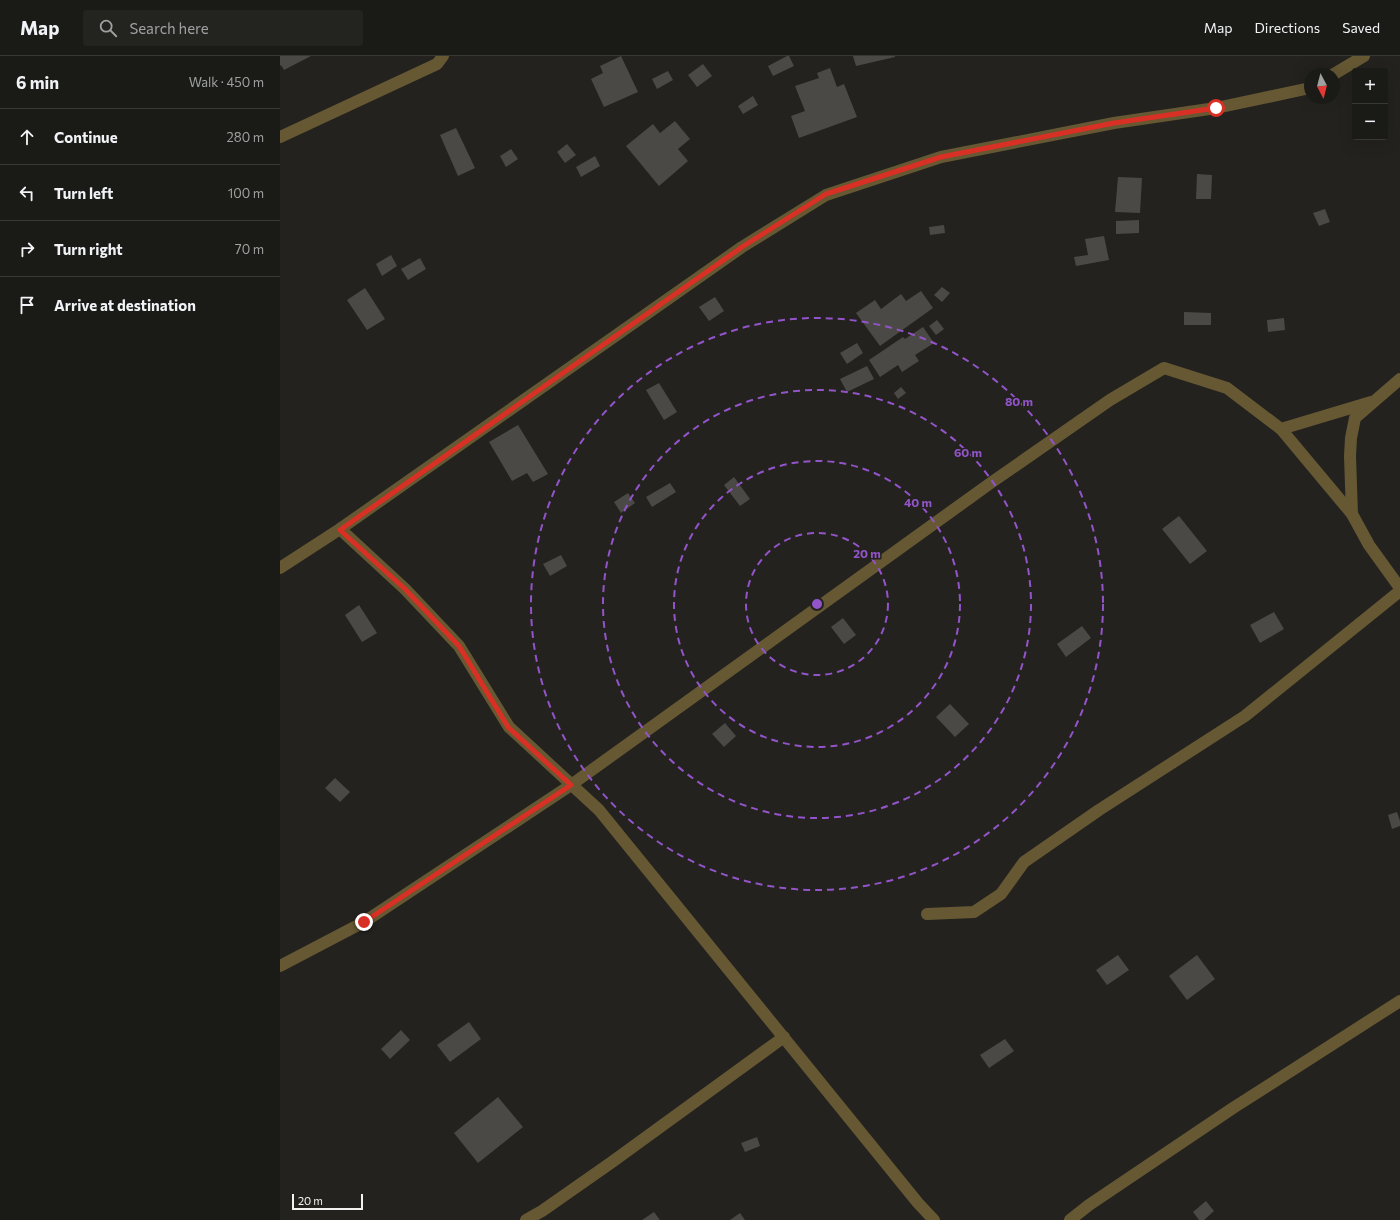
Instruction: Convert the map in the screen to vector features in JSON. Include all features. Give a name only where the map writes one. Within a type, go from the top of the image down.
[{"type":"street","points":[[280,137],[437,64],[442,56]]},
{"type":"street","points":[[1340,70],[1364,56]]},
{"type":"street","points":[[280,568],[340,530],[742,247],[826,194],[941,157],[1114,123],[1216,108],[1304,89]]},
{"type":"street","points":[[280,966],[364,922],[571,785],[998,478],[1110,400],[1164,368],[1227,388],[1281,429],[1352,514],[1369,545],[1400,588]]},
{"type":"street","points":[[1352,514],[1350,456],[1355,418],[1400,379]]},
{"type":"street","points":[[1281,429],[1374,401]]},
{"type":"street","points":[[340,530],[405,589],[459,646],[508,727],[599,810],[918,1203],[934,1220]]},
{"type":"street","points":[[927,914],[974,912],[1001,894],[1024,862],[1099,810],[1245,716],[1400,591]]},
{"type":"street","points":[[1070,1220],[1089,1205],[1233,1108],[1400,1001]]},
{"type":"street","points":[[526,1220],[542,1211],[612,1162],[784,1037]]},
{"type":"building","points":[[280,56],[311,56],[284,70],[281,65],[280,66]]},
{"type":"building","points":[[621,56],[638,92],[604,107],[591,79],[603,73],[600,66]]},
{"type":"building","points":[[789,56],[794,66],[773,76],[768,66]]},
{"type":"building","points":[[853,56],[895,56],[895,57],[856,66]]},
{"type":"building","points":[[703,64],[712,76],[697,87],[688,75]]},
{"type":"building","points":[[830,68],[837,87],[844,84],[857,117],[799,138],[791,116],[805,111],[795,86],[819,78],[817,73]]},
{"type":"building","points":[[668,71],[673,80],[657,89],[652,79]]},
{"type":"building","points":[[753,96],[758,105],[743,114],[738,106]]},
{"type":"building","points":[[675,121],[690,139],[678,149],[688,161],[659,186],[626,146],[653,124],[660,133]]},
{"type":"building","points":[[456,128],[475,168],[458,176],[440,135]]},
{"type":"building","points":[[567,144],[576,155],[565,163],[557,152]]},
{"type":"building","points":[[511,149],[518,159],[506,167],[500,156]]},
{"type":"building","points":[[595,156],[600,166],[581,177],[576,167]]},
{"type":"building","points":[[1197,174],[1212,175],[1211,199],[1196,199]]},
{"type":"building","points":[[1118,177],[1142,178],[1140,213],[1115,212]]},
{"type":"building","points":[[1325,209],[1330,222],[1319,226],[1313,213]]},
{"type":"building","points":[[1139,220],[1139,233],[1116,234],[1116,221]]},
{"type":"building","points":[[944,225],[945,233],[930,235],[929,227]]},
{"type":"building","points":[[1104,236],[1109,260],[1076,266],[1074,257],[1088,255],[1085,239]]},
{"type":"building","points":[[391,255],[397,266],[382,276],[376,264]]},
{"type":"building","points":[[420,258],[426,269],[408,280],[401,269]]},
{"type":"building","points":[[942,287],[950,293],[942,302],[934,295]]},
{"type":"building","points":[[365,288],[385,319],[367,330],[347,300]]},
{"type":"building","points":[[921,291],[933,308],[880,346],[856,313],[875,300],[881,309],[901,294],[906,301]]},
{"type":"building","points":[[715,297],[724,311],[709,321],[699,307]]},
{"type":"building","points":[[1184,312],[1211,313],[1211,325],[1184,325]]},
{"type":"building","points":[[1284,318],[1285,330],[1268,332],[1267,320]]},
{"type":"building","points":[[937,320],[944,329],[936,335],[929,326]]},
{"type":"building","points":[[923,327],[934,343],[915,355],[919,361],[902,372],[898,365],[880,377],[869,360],[903,337],[905,339]]},
{"type":"building","points":[[857,343],[863,353],[847,364],[840,353]]},
{"type":"building","points":[[867,366],[874,379],[847,392],[840,379]]},
{"type":"building","points":[[659,383],[677,412],[664,420],[646,390]]},
{"type":"building","points":[[901,387],[906,393],[898,399],[894,393]]},
{"type":"building","points":[[518,425],[548,474],[533,482],[527,473],[512,481],[489,442]]},
{"type":"building","points":[[734,477],[750,499],[740,506],[724,485]]},
{"type":"building","points":[[670,483],[676,492],[652,507],[646,497]]},
{"type":"building","points":[[628,493],[635,503],[621,513],[614,502]]},
{"type":"building","points":[[1179,516],[1207,551],[1190,564],[1162,529]]},
{"type":"building","points":[[561,555],[567,566],[550,576],[543,564]]},
{"type":"building","points":[[359,605],[377,633],[362,642],[345,615]]},
{"type":"building","points":[[1274,612],[1284,629],[1260,643],[1250,625]]},
{"type":"building","points":[[843,618],[856,635],[844,644],[831,627]]},
{"type":"building","points":[[1082,626],[1091,638],[1066,657],[1057,644]]},
{"type":"building","points":[[950,704],[969,724],[955,737],[936,717]]},
{"type":"building","points":[[725,723],[736,736],[724,747],[712,734]]},
{"type":"building","points":[[335,778],[350,792],[340,802],[325,788]]},
{"type":"building","points":[[1397,812],[1400,826],[1392,829],[1388,815]]},
{"type":"building","points":[[1118,955],[1129,970],[1107,985],[1096,970]]},
{"type":"building","points":[[1197,955],[1215,979],[1187,1000],[1169,976]]},
{"type":"building","points":[[469,1022],[481,1039],[450,1062],[437,1045]]},
{"type":"building","points":[[401,1030],[410,1040],[390,1059],[381,1049]]},
{"type":"building","points":[[1005,1039],[1014,1051],[989,1068],[980,1055]]},
{"type":"building","points":[[498,1097],[523,1127],[478,1163],[454,1133]]},
{"type":"building","points":[[757,1137],[760,1146],[745,1152],[741,1143]]},
{"type":"building","points":[[1206,1201],[1214,1211],[1204,1220],[1199,1220],[1193,1212]]},
{"type":"building","points":[[654,1212],[660,1220],[642,1220]]},
{"type":"building","points":[[740,1213],[745,1220],[730,1220]]},
{"type":"route","points":[[364,922],[571,785],[508,727],[459,646],[405,589],[340,530],[742,247],[826,194],[941,157],[1114,123],[1216,108]]}]
